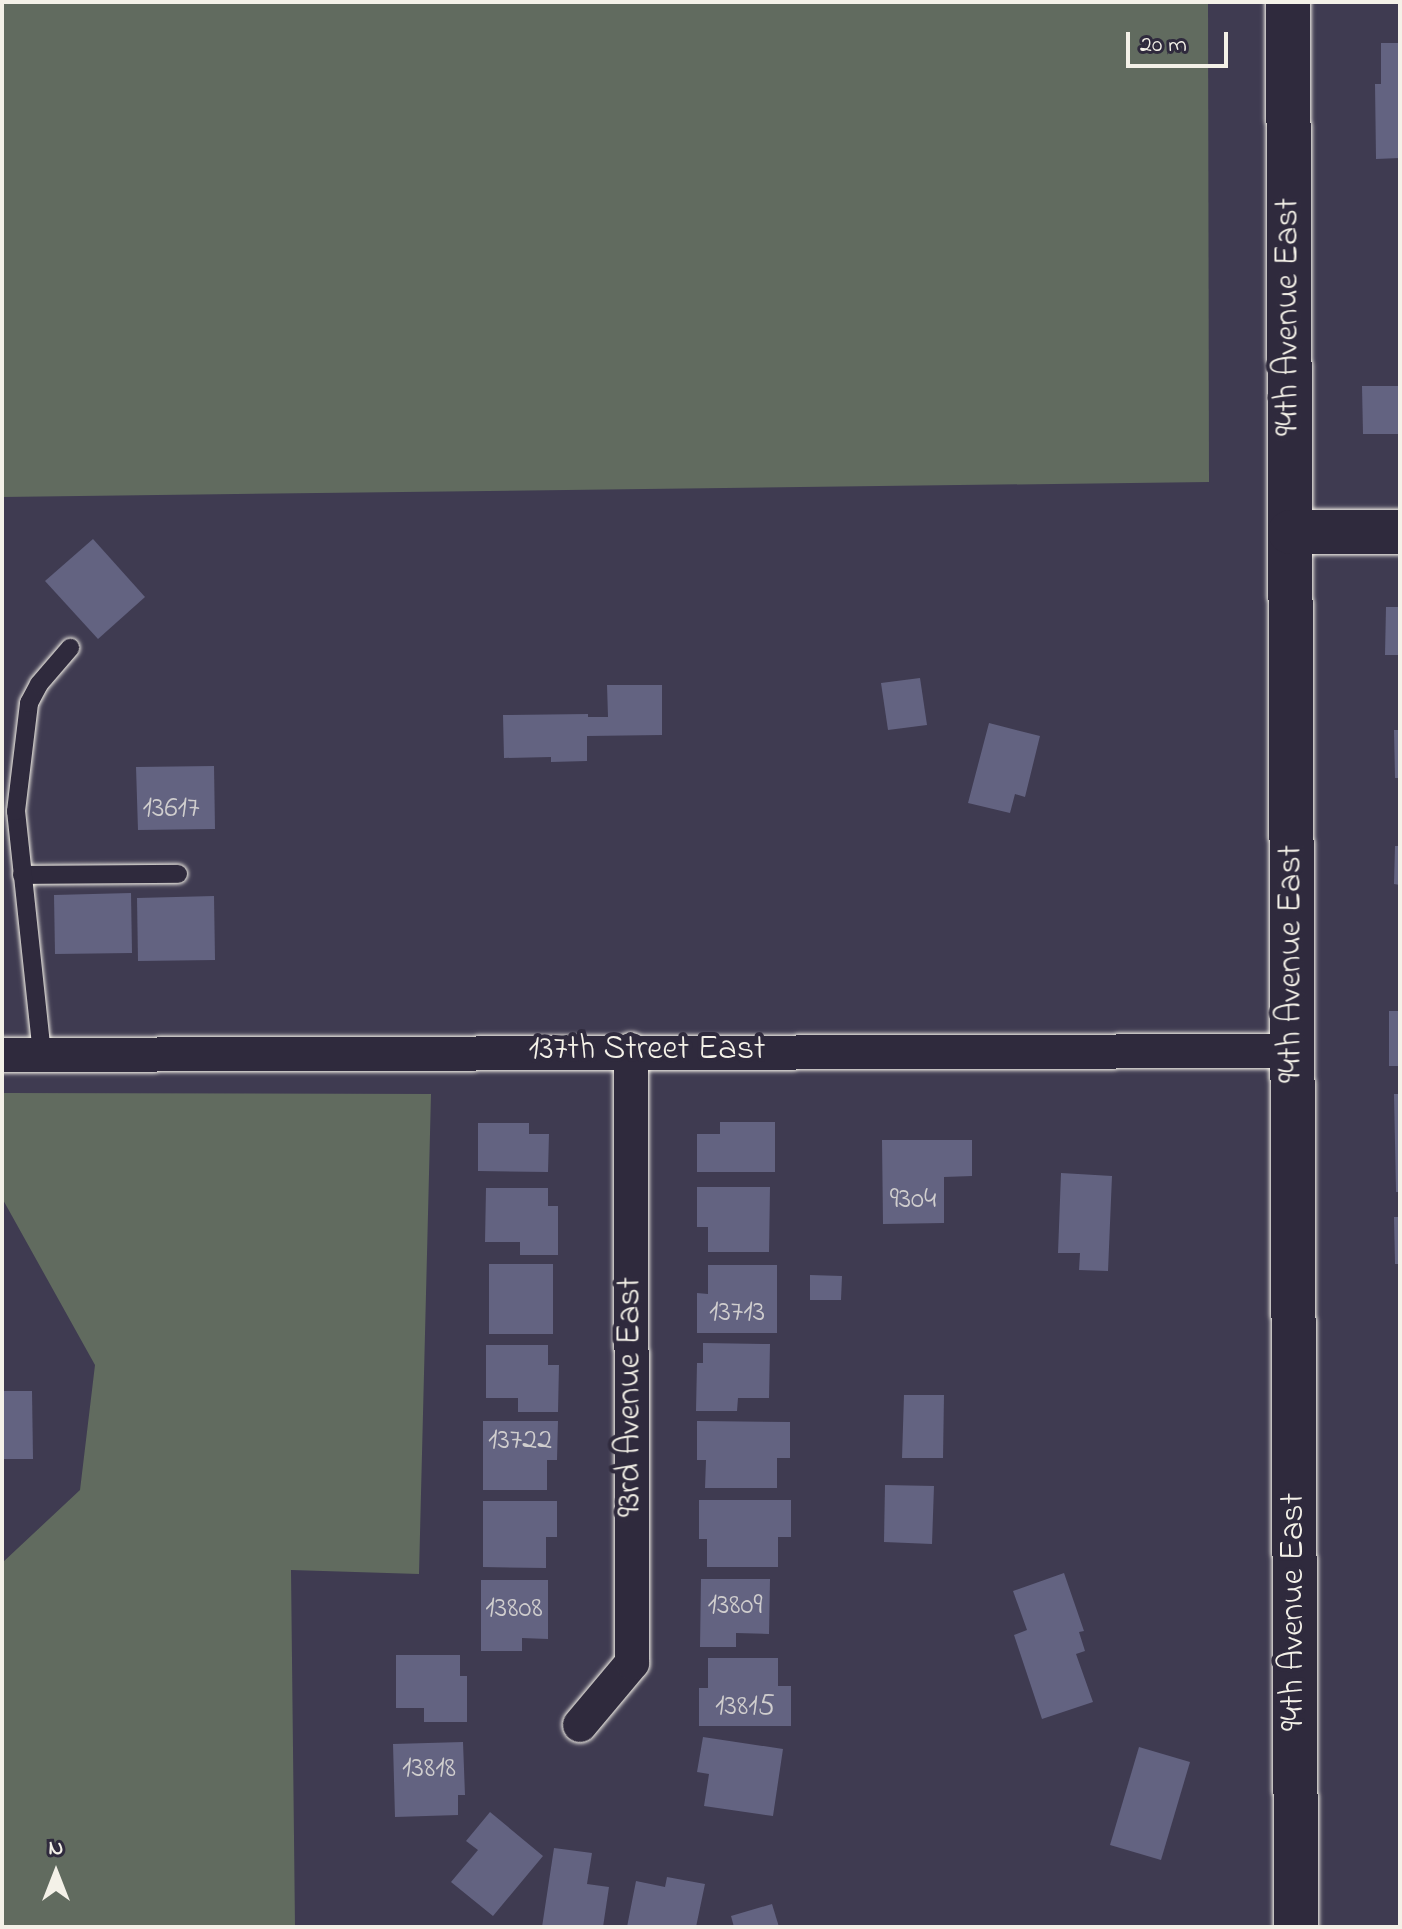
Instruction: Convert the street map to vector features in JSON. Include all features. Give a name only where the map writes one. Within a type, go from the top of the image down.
[{"type":"main road","name":"94th Avenue East","points":[[1288,2],[1296,1927]]},
{"type":"main road","points":[[1290,532],[1400,532]]},
{"type":"street","name":"137th Street East","points":[[2,1055],[631,1050],[1245,1054],[1293,1051]]},
{"type":"street","name":"93rd Avenue East","points":[[580,1725],[632,1663],[631,1050]]},
{"type":"lane","points":[[42,1054],[16,811],[29,703],[39,684],[70,648]]},
{"type":"lane","points":[[22,875],[178,874]]},
{"type":"green space","points":[[2,2],[1208,2],[1209,482],[2,497]]},
{"type":"green space","points":[[2,1093],[431,1094],[419,1574],[291,1570],[295,1927],[2,1927],[2,1563],[80,1490],[95,1365],[2,1198]]},
{"type":"building","points":[[1381,43],[1400,43],[1400,158],[1376,159],[1375,84],[1381,84]]},
{"type":"building","points":[[1362,386],[1400,386],[1400,434],[1363,434]]},
{"type":"building","points":[[93,539],[145,597],[98,639],[45,581]]},
{"type":"building","points":[[1386,607],[1400,607],[1400,655],[1385,655]]},
{"type":"building","points":[[920,678],[927,725],[888,730],[881,683]]},
{"type":"building","points":[[607,685],[662,685],[662,735],[587,736],[587,761],[551,762],[551,757],[504,758],[503,715],[588,714],[588,717],[608,717]]},
{"type":"building","points":[[989,723],[1040,736],[1025,797],[1015,794],[1010,813],[968,803]]},
{"type":"building","points":[[1394,730],[1400,730],[1400,778],[1395,778]]},
{"type":"building","points":[[214,766],[215,829],[138,830],[136,767]]},
{"type":"building","points":[[1395,846],[1400,846],[1400,885],[1394,884]]},
{"type":"building","points":[[131,893],[132,953],[55,954],[54,895]]},
{"type":"building","points":[[214,896],[215,960],[138,961],[137,898]]},
{"type":"building","points":[[1389,1011],[1400,1011],[1400,1066],[1389,1066]]},
{"type":"building","points":[[1394,1094],[1400,1094],[1400,1192],[1396,1192]]},
{"type":"building","points":[[720,1122],[775,1122],[775,1172],[697,1172],[697,1134],[720,1134]]},
{"type":"building","points":[[478,1123],[529,1123],[529,1134],[549,1134],[548,1172],[478,1171]]},
{"type":"building","points":[[882,1140],[972,1140],[972,1176],[944,1177],[944,1223],[883,1224]]},
{"type":"building","points":[[1061,1173],[1112,1176],[1108,1271],[1079,1270],[1080,1253],[1058,1253]]},
{"type":"building","points":[[697,1187],[770,1187],[769,1252],[708,1252],[708,1227],[697,1227]]},
{"type":"building","points":[[486,1188],[548,1188],[548,1206],[558,1206],[558,1255],[520,1255],[520,1242],[485,1242]]},
{"type":"building","points":[[1394,1217],[1400,1217],[1400,1264],[1395,1264]]},
{"type":"building","points":[[489,1264],[553,1264],[553,1334],[489,1334]]},
{"type":"building","points":[[708,1265],[777,1265],[777,1333],[697,1333],[697,1293],[708,1294]]},
{"type":"building","points":[[810,1275],[842,1276],[841,1300],[810,1300]]},
{"type":"building","points":[[703,1343],[770,1344],[769,1398],[738,1398],[737,1411],[696,1411],[697,1363],[703,1363]]},
{"type":"building","points":[[486,1345],[548,1345],[548,1365],[559,1365],[558,1412],[518,1412],[518,1398],[486,1398]]},
{"type":"building","points":[[2,1391],[32,1391],[33,1459],[2,1459]]},
{"type":"building","points":[[904,1395],[944,1395],[943,1458],[902,1458]]},
{"type":"building","points":[[483,1421],[558,1421],[557,1460],[547,1460],[547,1490],[483,1490]]},
{"type":"building","points":[[697,1421],[790,1422],[790,1458],[777,1458],[777,1488],[705,1488],[706,1460],[697,1460]]},
{"type":"building","points":[[885,1485],[934,1486],[932,1544],[884,1542]]},
{"type":"building","points":[[699,1500],[791,1500],[791,1537],[778,1537],[778,1567],[707,1567],[707,1539],[699,1539]]},
{"type":"building","points":[[483,1501],[557,1501],[557,1537],[546,1537],[546,1568],[483,1567]]},
{"type":"building","points":[[1064,1573],[1084,1631],[1079,1632],[1085,1651],[1076,1654],[1093,1702],[1042,1719],[1014,1635],[1027,1630],[1013,1591]]},
{"type":"building","points":[[701,1579],[770,1579],[769,1634],[736,1633],[736,1647],[700,1647]]},
{"type":"building","points":[[481,1580],[548,1580],[548,1639],[522,1638],[522,1651],[481,1651]]},
{"type":"building","points":[[396,1655],[460,1655],[460,1676],[467,1676],[467,1722],[424,1722],[424,1708],[396,1708]]},
{"type":"building","points":[[708,1658],[778,1658],[778,1686],[791,1686],[791,1726],[699,1726],[699,1688],[708,1688]]},
{"type":"building","points":[[703,1737],[783,1749],[773,1816],[704,1806],[709,1774],[697,1772]]},
{"type":"building","points":[[463,1742],[465,1795],[458,1795],[458,1815],[395,1817],[393,1744]]},
{"type":"building","points":[[1139,1747],[1190,1762],[1161,1860],[1110,1845]]},
{"type":"building","points":[[490,1812],[543,1856],[493,1916],[451,1882],[478,1850],[466,1841]]},
{"type":"building","points":[[554,1848],[592,1853],[587,1884],[609,1887],[603,1927],[542,1927]]},
{"type":"building","points":[[667,1877],[705,1884],[696,1927],[627,1927],[636,1881],[665,1887]]},
{"type":"building","points":[[772,1904],[779,1927],[734,1927],[731,1916]]}]
